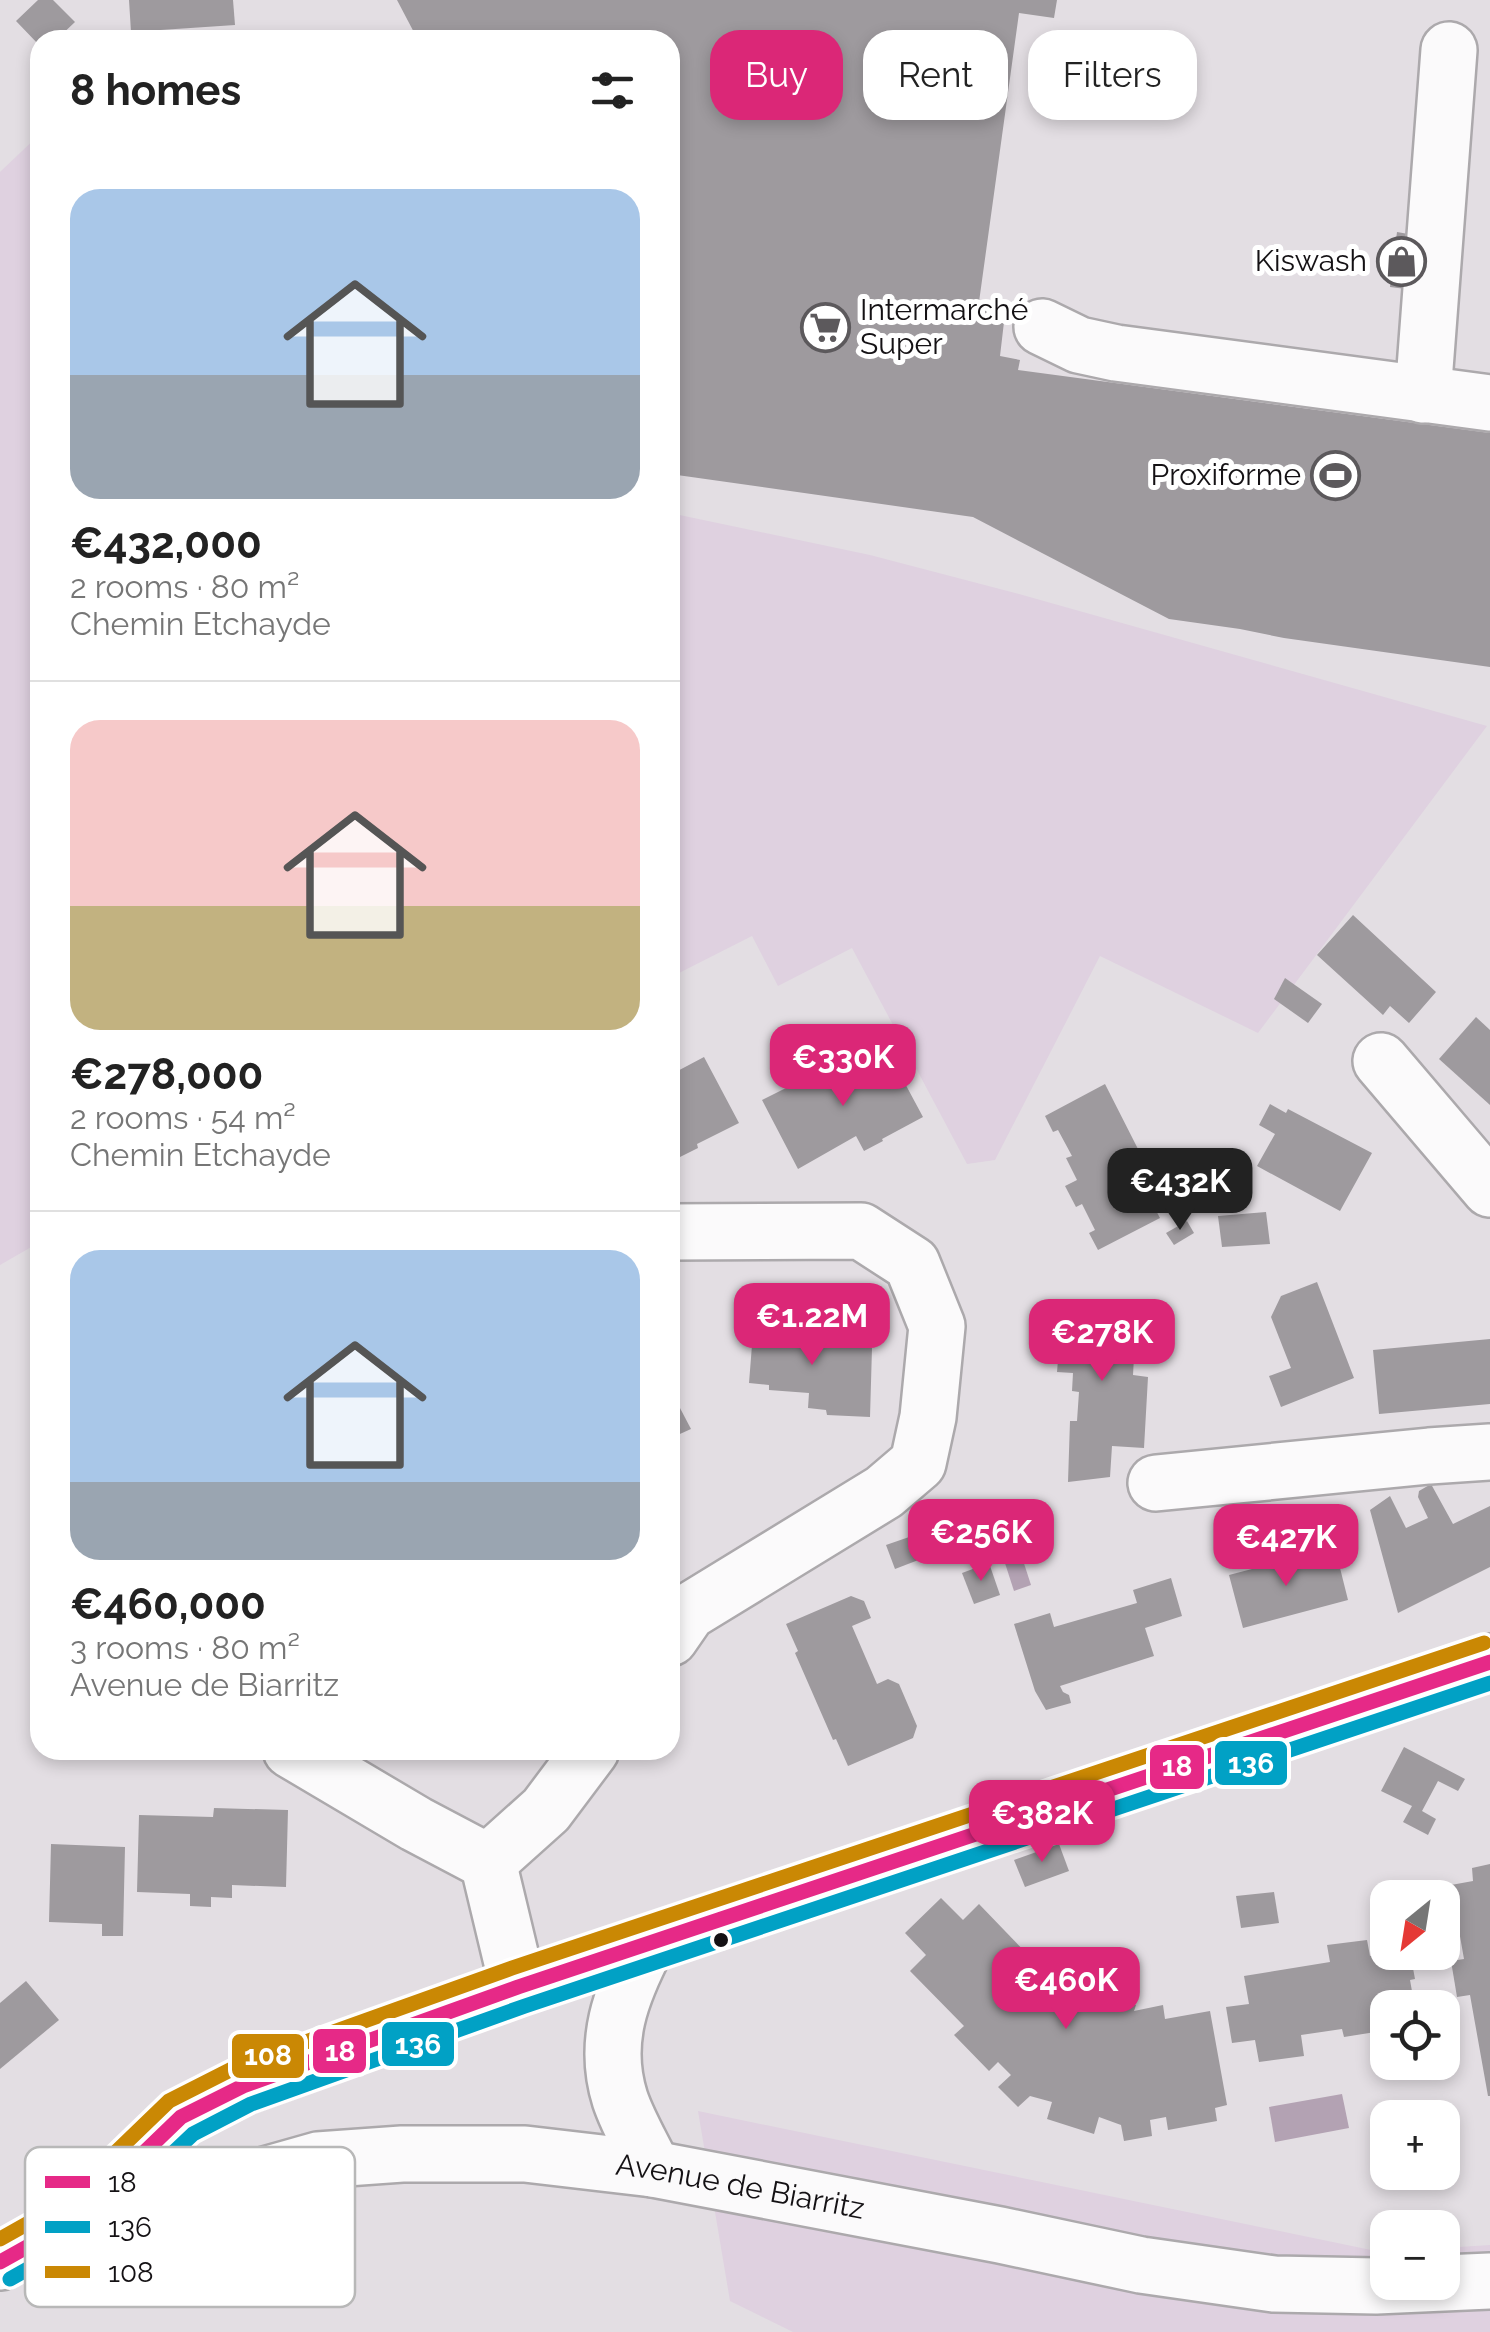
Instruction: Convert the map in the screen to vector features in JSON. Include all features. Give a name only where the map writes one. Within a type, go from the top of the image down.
[{"type":"street","points":[[1441,262],[1454,263],[1480,71],[1470,54]]},
{"type":"street","points":[[1423,395],[1470,54]]},
{"type":"street","points":[[1042,327],[1079,346],[1116,353],[1490,403]]},
{"type":"street","points":[[1381,1062],[1490,1189]]},
{"type":"street","points":[[680,1232],[861,1231],[912,1264],[937,1326],[928,1417],[918,1463],[884,1492],[688,1612],[680,1624]]},
{"type":"street","points":[[1156,1483],[1490,1452]]},
{"type":"street","points":[[150,2147],[182,2117],[242,2086],[518,1987],[1490,1662]]},
{"type":"street","points":[[309,1760],[488,1862],[518,1987]]},
{"type":"street","points":[[488,1862],[546,1810],[584,1760]]},
{"type":"street","points":[[647,1944],[622,1994],[612,2044],[620,2098],[653,2169]]},
{"type":"street","name":"Avenue de Biarritz","points":[[355,2157],[525,2154],[653,2169],[1142,2265],[1274,2284],[1376,2286],[1490,2280]]},
{"type":"shaded area","points":[[30,144],[30,1248],[0,1265],[0,172]]},
{"type":"shaded area","points":[[680,515],[870,555],[1487,726],[1258,1033],[1100,956],[995,1160],[967,1164],[852,948],[778,986],[752,936],[680,972]]},
{"type":"shaded area","points":[[1009,1517],[1031,1585],[1014,1591],[992,1523]]},
{"type":"shaded area","points":[[1342,2094],[1349,2128],[1275,2142],[1269,2107]]},
{"type":"shaded area","points":[[698,2111],[1370,2250],[1370,2300],[1460,2300],[1460,2247],[1490,2245],[1490,2332],[793,2332],[730,2301]]},
{"type":"building","points":[[38,0],[53,0],[75,22],[67,30],[30,30],[30,36],[16,21]]},
{"type":"building","points":[[129,0],[233,0],[235,25],[131,30]]},
{"type":"building","name":"Intermarché Super","points":[[397,0],[1057,0],[1054,18],[1019,13],[1008,92],[1008,30],[863,30],[863,120],[1004,120],[979,302],[1006,305],[1000,356],[1020,360],[1018,370],[1490,433],[1490,667],[1169,619],[973,517],[680,475],[680,30],[413,30]]},
{"type":"building","name":"Kiswash","points":[[1397,232],[1414,235],[1406,289],[1390,287]]},
{"type":"building","points":[[1353,915],[1436,992],[1409,1023],[1390,1006],[1383,1015],[1317,955]]},
{"type":"building","points":[[1285,978],[1322,1004],[1308,1023],[1274,999]]},
{"type":"building","points":[[1476,1017],[1490,1030],[1490,1105],[1439,1059]]},
{"type":"building","points":[[887,1050],[923,1117],[864,1151],[856,1136],[798,1169],[762,1100],[822,1070],[828,1081]]},
{"type":"building","points":[[704,1057],[739,1123],[680,1157],[680,1070]]},
{"type":"building","points":[[1105,1084],[1138,1149],[1126,1155],[1160,1218],[1098,1250],[1089,1233],[1095,1230],[1082,1204],[1076,1207],[1065,1186],[1077,1180],[1066,1158],[1072,1156],[1045,1116]]},
{"type":"building","points":[[1270,1104],[1286,1113],[1288,1109],[1372,1153],[1340,1211],[1257,1166],[1275,1134],[1259,1125]]},
{"type":"building","points":[[1266,1212],[1270,1244],[1222,1247],[1218,1216]]},
{"type":"building","points":[[1187,1221],[1194,1233],[1174,1245],[1166,1233]]},
{"type":"building","points":[[1317,1282],[1354,1378],[1281,1407],[1269,1376],[1291,1368],[1271,1317],[1281,1296]]},
{"type":"building","points":[[1062,1299],[1137,1303],[1133,1375],[1148,1377],[1144,1448],[1112,1446],[1110,1477],[1068,1482],[1070,1421],[1077,1421],[1079,1392],[1072,1391],[1073,1373],[1057,1372],[1059,1348],[1066,1348],[1068,1318],[1060,1318]]},
{"type":"building","points":[[754,1320],[813,1324],[812,1344],[872,1348],[870,1417],[827,1415],[826,1410],[808,1408],[809,1393],[769,1390],[769,1385],[749,1383]]},
{"type":"building","points":[[1490,1339],[1490,1404],[1379,1414],[1373,1350]]},
{"type":"building","points":[[680,1408],[691,1429],[680,1434]]},
{"type":"building","points":[[1431,1484],[1453,1524],[1490,1506],[1490,1567],[1398,1613],[1370,1510],[1390,1496],[1406,1528],[1428,1518],[1418,1497],[1419,1491]]},
{"type":"building","points":[[972,1514],[978,1532],[952,1542],[948,1523]]},
{"type":"building","points":[[912,1536],[921,1559],[895,1569],[886,1545]]},
{"type":"building","points":[[1317,1552],[1322,1568],[1339,1564],[1348,1600],[1243,1628],[1229,1575]]},
{"type":"building","points":[[989,1563],[1000,1595],[974,1604],[962,1573]]},
{"type":"building","points":[[1171,1578],[1182,1616],[1145,1628],[1154,1656],[1060,1686],[1071,1703],[1046,1710],[1035,1691],[1014,1624],[1050,1613],[1054,1627],[1137,1603],[1133,1590]]},
{"type":"building","points":[[851,1596],[864,1601],[871,1618],[852,1626],[877,1684],[888,1679],[899,1684],[917,1726],[913,1738],[848,1766],[795,1653],[798,1651],[786,1624]]},
{"type":"building","points":[[1404,1747],[1465,1779],[1458,1791],[1438,1781],[1422,1811],[1436,1819],[1428,1835],[1403,1822],[1412,1806],[1381,1791]]},
{"type":"building","points":[[214,1808],[288,1810],[286,1887],[232,1885],[232,1898],[211,1897],[211,1907],[190,1906],[190,1894],[137,1892],[139,1815],[213,1817]]},
{"type":"building","points":[[51,1844],[125,1847],[123,1936],[102,1936],[102,1924],[49,1922]]},
{"type":"building","points":[[1059,1844],[1069,1871],[1025,1887],[1014,1860]]},
{"type":"building","points":[[1490,1864],[1490,2096],[1470,1995],[1460,1997],[1452,1970],[1460,1970],[1460,1960],[1464,1959],[1460,1883],[1473,1881],[1472,1868]]},
{"type":"building","points":[[1274,1892],[1279,1923],[1241,1928],[1236,1896]]},
{"type":"building","points":[[941,1898],[963,1920],[979,1904],[1031,1958],[1041,1948],[1086,1996],[1089,1990],[1136,2005],[1134,2011],[1163,2005],[1165,2019],[1210,2011],[1227,2105],[1215,2108],[1217,2121],[1168,2130],[1166,2117],[1150,2120],[1152,2136],[1124,2141],[1121,2125],[1099,2117],[1094,2134],[1047,2119],[1052,2102],[1030,2096],[1018,2107],[998,2087],[1011,2075],[998,2062],[989,2071],[954,2035],[964,2026],[910,1971],[926,1955],[905,1933]]},
{"type":"building","points":[[1367,1940],[1370,1970],[1413,1970],[1412,1990],[1370,1990],[1370,2033],[1344,2037],[1342,2029],[1301,2035],[1304,2056],[1259,2062],[1255,2040],[1232,2043],[1226,2007],[1249,2004],[1244,1976],[1330,1962],[1327,1945]]},
{"type":"building","points":[[26,1981],[59,2020],[0,2069],[0,2003]]},
{"type":"transit line","name":"108","points":[[121,2147],[169,2101],[236,2067],[512,1968],[1484,1643]]},
{"type":"transit line","name":"18","points":[[150,2147],[181,2117],[243,2086],[518,1987],[1490,1662]]},
{"type":"transit line","name":"136","points":[[179,2147],[193,2134],[251,2104],[525,2006],[1490,1683]]},
{"type":"transit line","name":"108","points":[[0,2239],[25,2225]]},
{"type":"transit line","name":"18","points":[[0,2262],[25,2248]]},
{"type":"transit line","name":"136","points":[[10,2279],[25,2271]]},
{"type":"place","name":"Kiswash","points":[[1402,261]]},
{"type":"place","name":"Intermarché Super","points":[[825,327]]},
{"type":"place","name":"Proxiforme","points":[[1336,475]]}]
